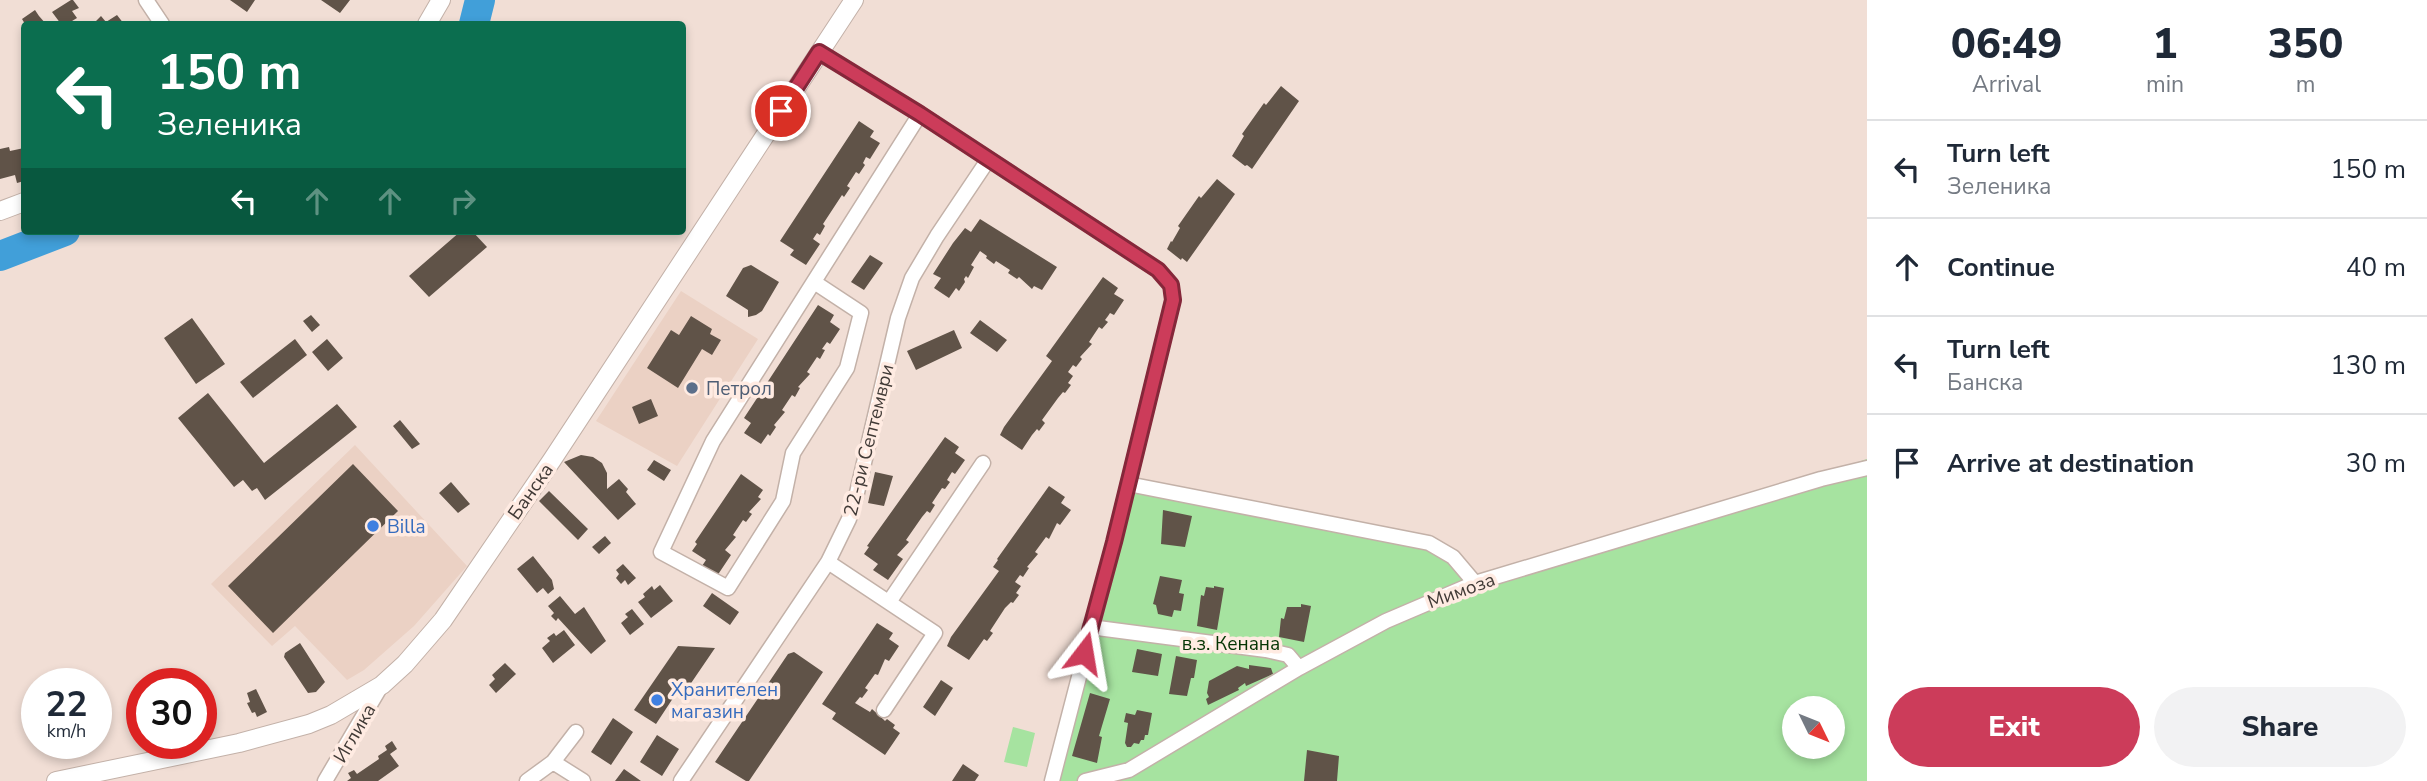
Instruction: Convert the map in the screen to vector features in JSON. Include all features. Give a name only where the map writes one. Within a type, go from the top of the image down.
[{"type":"street","points":[[146,0],[160,21]]},
{"type":"street","points":[[429,21],[441,0]]},
{"type":"street","name":"Банска","points":[[55,781],[239,743],[309,724],[331,715],[382,685],[405,664],[443,620],[558,451],[854,0]]},
{"type":"street","points":[[819,52],[920,114],[1158,270],[1171,285],[1173,300],[1052,781]]},
{"type":"street","points":[[814,282],[860,313],[847,368],[793,453],[783,500],[727,588],[661,552],[713,441],[920,114]]},
{"type":"street","name":"22-ри Септември","points":[[681,781],[828,562],[849,519],[856,497],[898,318],[912,278],[988,160]]},
{"type":"street","points":[[0,211],[21,203]]},
{"type":"street","points":[[889,602],[983,463]]},
{"type":"street","name":"Мимоза","points":[[1085,781],[1129,770],[1299,668],[1386,621],[1475,583],[1821,479],[1867,468]]},
{"type":"street","points":[[1128,484],[1429,543],[1453,557],[1475,583]]},
{"type":"street","points":[[828,562],[935,634],[884,710]]},
{"type":"street","points":[[1090,627],[1266,650],[1288,655],[1299,668]]},
{"type":"street","name":"Иглика","points":[[326,781],[382,685]]},
{"type":"street","points":[[527,781],[553,762],[576,732]]},
{"type":"street","points":[[553,762],[583,781]]},
{"type":"shaded area","points":[[681,291],[758,339],[677,466],[596,421]]},
{"type":"shaded area","points":[[355,445],[467,566],[414,626],[364,670],[347,680],[295,626],[272,646],[211,584]]},
{"type":"green space","name":"в.з. Кенана","points":[[1867,459],[1867,781],[1052,781],[1128,484],[1438,540],[1487,587]]},
{"type":"green space","points":[[1013,727],[1035,733],[1027,767],[1004,762]]},
{"type":"building","points":[[71,0],[79,8],[72,11],[77,18],[72,21],[59,21],[52,12]]},
{"type":"building","points":[[230,0],[255,0],[247,12]]},
{"type":"building","points":[[321,0],[350,0],[340,13]]},
{"type":"building","points":[[35,10],[43,21],[23,21],[22,19]]},
{"type":"building","points":[[117,15],[122,21],[108,21]]},
{"type":"building","points":[[1281,86],[1299,101],[1252,169],[1232,156],[1244,136],[1242,134],[1264,103],[1266,105]]},
{"type":"building","points":[[859,121],[874,131],[870,137],[880,143],[870,159],[866,157],[863,163],[865,165],[859,174],[856,172],[847,186],[850,188],[844,197],[842,195],[823,224],[825,226],[820,235],[817,233],[813,239],[820,244],[806,265],[790,255],[794,250],[780,241]]},
{"type":"building","points":[[9,147],[10,151],[21,149],[21,182],[17,183],[15,175],[0,179],[0,149]]},
{"type":"building","points":[[1217,179],[1235,194],[1187,262],[1182,258],[1181,260],[1167,249],[1180,228],[1178,226],[1199,196],[1201,198]]},
{"type":"building","points":[[980,219],[1057,267],[1042,290],[1034,286],[1032,289],[1019,277],[1017,279],[1008,273],[1010,270],[996,261],[994,264],[980,251],[971,265],[974,267],[968,278],[966,276],[964,279],[959,291],[956,288],[949,298],[934,288],[941,278],[933,274],[953,243],[965,228],[971,232]]},
{"type":"building","points":[[456,235],[476,235],[487,247],[429,297],[409,276]]},
{"type":"building","points":[[870,255],[883,263],[864,290],[851,282]]},
{"type":"building","points":[[751,265],[779,282],[762,311],[748,317],[748,310],[726,296],[743,268]]},
{"type":"building","points":[[1103,277],[1118,288],[1114,294],[1124,300],[1114,315],[1110,313],[1105,320],[1108,322],[1102,329],[1099,327],[1089,342],[1092,344],[1080,357],[1082,359],[1076,367],[1073,365],[1068,372],[1073,376],[1068,383],[1071,385],[1058,398],[1042,420],[1045,423],[1039,431],[1037,429],[1022,450],[1000,435],[1052,361],[1046,356]]},
{"type":"building","points":[[818,305],[834,315],[830,322],[840,329],[830,344],[827,342],[822,349],[825,350],[820,359],[817,357],[807,372],[810,374],[798,387],[800,388],[795,397],[792,395],[782,410],[785,412],[774,425],[776,427],[761,444],[744,433],[751,423],[744,418]]},
{"type":"building","points":[[311,315],[320,325],[312,332],[303,321]]},
{"type":"building","points":[[691,316],[712,329],[710,334],[721,340],[712,355],[702,349],[678,388],[647,368],[671,330],[679,335]]},
{"type":"building","points":[[192,318],[225,364],[196,384],[164,338]]},
{"type":"building","points":[[980,320],[1007,340],[997,352],[970,333]]},
{"type":"building","points":[[954,330],[962,348],[916,370],[907,351]]},
{"type":"building","points":[[295,339],[307,355],[253,398],[240,382]]},
{"type":"building","points":[[327,339],[343,358],[328,371],[312,352]]},
{"type":"building","points":[[208,393],[264,463],[337,404],[357,427],[265,500],[257,488],[252,491],[243,480],[234,487],[178,418]]},
{"type":"building","points":[[651,399],[658,416],[639,424],[632,407]]},
{"type":"building","points":[[400,420],[420,444],[412,449],[393,426]]},
{"type":"building","points":[[945,437],[959,447],[955,453],[965,460],[955,474],[952,472],[947,480],[950,482],[945,489],[942,488],[932,503],[935,505],[930,513],[927,511],[906,540],[909,542],[897,555],[903,559],[888,580],[873,570],[878,564],[864,554],[869,547],[867,546]]},
{"type":"building","points":[[581,455],[593,457],[602,463],[607,473],[607,489],[619,479],[628,489],[626,492],[636,504],[618,520],[564,462]]},
{"type":"building","points":[[654,460],[671,470],[664,481],[647,470]]},
{"type":"building","points":[[353,464],[398,511],[273,633],[228,586]]},
{"type":"building","points":[[875,472],[893,476],[884,506],[868,503]]},
{"type":"building","points":[[741,474],[763,490],[758,497],[761,499],[749,512],[752,514],[746,522],[743,520],[733,535],[736,537],[725,550],[731,555],[717,576],[702,566],[706,560],[692,551],[697,544],[695,542]]},
{"type":"building","points":[[451,482],[470,504],[458,513],[439,493]]},
{"type":"building","points":[[1049,486],[1065,497],[1061,503],[1071,510],[1060,525],[1057,523],[1049,539],[1046,537],[1035,552],[1038,554],[1027,567],[1029,568],[1023,577],[1020,575],[1015,582],[1021,586],[1016,593],[1019,595],[1005,608],[990,631],[993,633],[987,641],[984,639],[969,660],[947,646],[951,637],[999,571],[993,567],[997,559]]},
{"type":"building","points":[[549,491],[588,529],[578,540],[539,501]]},
{"type":"building","points":[[1163,510],[1192,516],[1185,547],[1161,544]]},
{"type":"building","points":[[605,536],[611,543],[599,554],[592,547]]},
{"type":"building","points":[[533,556],[552,580],[554,589],[548,594],[543,588],[537,593],[517,569]]},
{"type":"building","points":[[623,564],[636,578],[628,585],[625,580],[621,584],[616,578],[619,574],[616,570]]},
{"type":"building","points":[[1160,576],[1182,580],[1179,593],[1184,594],[1181,611],[1174,610],[1172,617],[1158,614],[1156,605],[1153,604]]},
{"type":"building","points":[[660,585],[673,601],[651,618],[638,602],[652,586],[654,590]]},
{"type":"building","points":[[1206,587],[1224,588],[1217,630],[1197,626],[1201,595],[1204,596]]},
{"type":"building","points":[[712,593],[739,612],[730,625],[703,606]]},
{"type":"building","points":[[560,596],[575,614],[584,607],[606,641],[591,654],[558,618],[556,621],[551,616],[554,613],[548,606]]},
{"type":"building","points":[[1301,604],[1311,606],[1304,642],[1279,637],[1281,618],[1284,619],[1287,607],[1301,607]]},
{"type":"building","points":[[632,609],[644,624],[630,635],[621,623],[628,617],[625,614]]},
{"type":"building","points":[[877,623],[893,633],[889,639],[899,646],[889,661],[885,659],[878,675],[875,674],[865,688],[868,690],[855,703],[870,712],[872,709],[885,721],[887,719],[900,733],[885,755],[832,719],[836,713],[822,704]]},
{"type":"building","points":[[564,630],[575,645],[553,663],[542,648],[550,641],[547,638]]},
{"type":"building","points":[[300,643],[325,682],[316,692],[308,693],[284,657],[285,653]]},
{"type":"building","points":[[678,646],[715,648],[685,692],[679,689],[656,724],[634,710]]},
{"type":"building","points":[[1137,649],[1162,654],[1158,676],[1132,672]]},
{"type":"building","points":[[794,652],[823,672],[749,781],[746,781],[715,762],[788,654]]},
{"type":"building","points":[[1176,656],[1197,660],[1187,696],[1169,694]]},
{"type":"building","points":[[505,663],[516,674],[496,693],[489,685],[495,679],[492,675]]},
{"type":"building","points":[[1249,665],[1271,668],[1273,674],[1246,686],[1245,683],[1239,690],[1208,705],[1206,699],[1209,697],[1209,681],[1237,666],[1249,669]]},
{"type":"building","points":[[941,680],[953,688],[935,716],[923,707]]},
{"type":"building","points":[[256,689],[267,712],[257,717],[247,703],[250,702],[247,693]]},
{"type":"building","points":[[1090,693],[1110,699],[1099,736],[1102,737],[1097,763],[1072,756]]},
{"type":"building","points":[[1137,710],[1152,713],[1148,735],[1145,735],[1139,744],[1134,743],[1127,747],[1125,743],[1128,723],[1124,722],[1126,713],[1135,715]]},
{"type":"building","points":[[613,718],[633,732],[611,765],[591,752]]},
{"type":"building","points":[[657,735],[679,749],[662,776],[640,762]]},
{"type":"building","points":[[392,741],[397,749],[390,754],[399,766],[378,781],[347,781],[351,778],[348,773],[354,770],[357,774],[379,759],[378,756],[387,750],[385,746]]},
{"type":"building","points":[[1307,750],[1339,756],[1337,781],[1304,781]]},
{"type":"building","points":[[963,764],[979,775],[975,781],[952,781]]},
{"type":"building","points":[[624,769],[641,781],[615,781]]},
{"type":"waterway","points":[[475,21],[480,0]]},
{"type":"waterway","points":[[0,256],[55,235]]},
{"type":"place","name":"Петрол","points":[[692,388]]},
{"type":"place","name":"Billa","points":[[373,526]]},
{"type":"place","name":"Хранителен магазин","points":[[657,700]]},
{"type":"route","points":[[781,111],[819,52],[920,114],[1158,270],[1171,285],[1173,300],[1084,653]]}]
